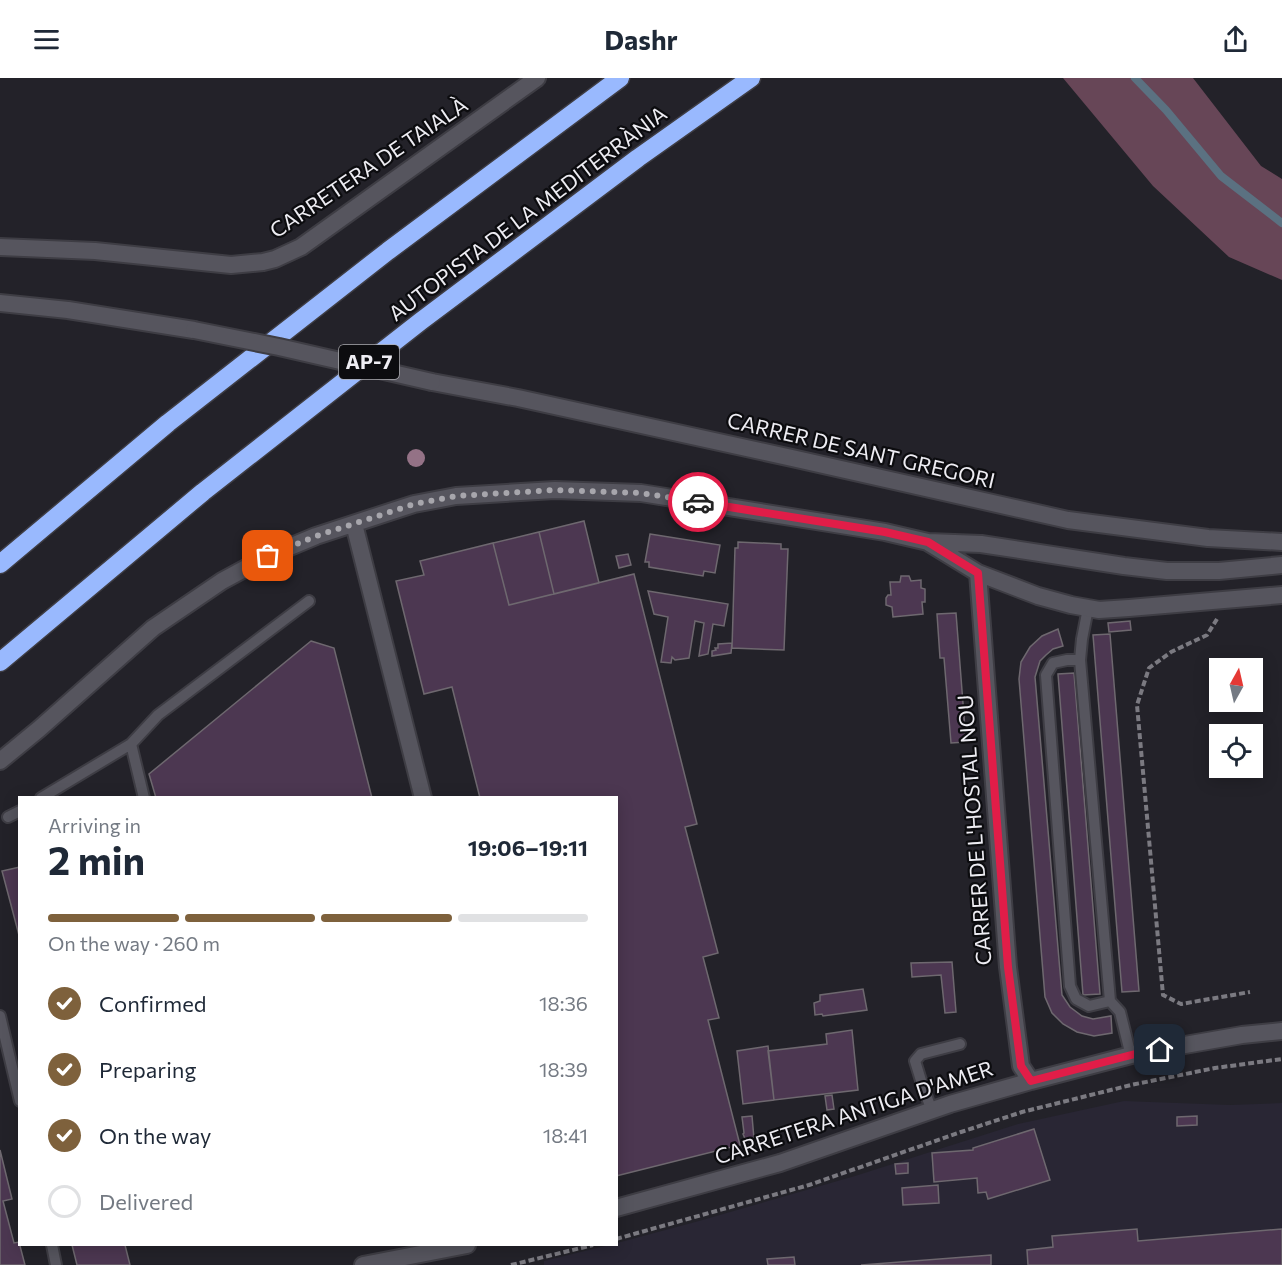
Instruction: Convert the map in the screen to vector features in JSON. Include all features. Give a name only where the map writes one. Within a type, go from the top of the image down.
[{"type":"highway","points":[[0,564],[168,423],[388,251],[620,78]]},
{"type":"highway","name":"AUTOPISTA DE LA MEDITERRÀNIA","points":[[0,662],[203,492],[421,321],[638,158],[751,78]]},
{"type":"street","name":"CARRETERA DE TAIALÀ","points":[[0,247],[95,251],[231,265],[275,259],[301,247],[537,78]]},
{"type":"street","name":"CARRER DE SANT GREGORI","points":[[0,303],[68,310],[194,330],[279,347],[1068,520],[1208,538],[1282,542]]},
{"type":"street","points":[[0,761],[153,628],[222,581],[268,556],[316,536],[414,504],[456,496],[555,490],[641,493],[885,532],[928,542],[981,544],[1167,571],[1219,571],[1282,565]]},
{"type":"street","points":[[354,524],[422,796]]},
{"type":"street","points":[[928,542],[978,573],[1038,596],[1099,610],[1282,595]]},
{"type":"street","name":"CARRER DE L'HOSTAL NOU","points":[[978,573],[1008,967],[1021,1066],[1031,1081]]},
{"type":"street","name":"CARRETERA ANTIGA D'AMER","points":[[618,1207],[780,1163],[932,1111],[1031,1081],[1131,1056],[1242,1035],[1282,1031]]},
{"type":"street","points":[[363,1265],[462,1246]]},
{"type":"lane","points":[[44,796],[131,744],[158,715],[309,601]]},
{"type":"lane","points":[[1088,608],[1080,660],[1110,1001],[1120,1012],[1131,1056]]},
{"type":"lane","points":[[1080,660],[1053,663],[1046,675],[1070,986],[1076,999],[1089,1006],[1110,1001]]},
{"type":"lane","points":[[131,744],[144,796]]},
{"type":"lane","points":[[8,817],[18,812]]},
{"type":"lane","points":[[0,1016],[18,1092]]},
{"type":"lane","points":[[932,1111],[915,1061],[921,1054],[960,1044]]},
{"type":"lane","points":[[52,1246],[56,1265]]},
{"type":"path","points":[[1221,600],[1217,619],[1207,635],[1171,652],[1149,668],[1137,705],[1163,995],[1181,1004],[1250,992]]},
{"type":"path","points":[[618,1238],[809,1185],[1022,1112],[1131,1085],[1215,1068],[1282,1059]]},
{"type":"path","points":[[511,1265],[589,1246]]},
{"type":"shaded area","points":[[1063,78],[1193,78],[1261,166],[1282,179],[1282,280],[1229,257],[1153,186]]},
{"type":"shaded area","points":[[1124,1101],[1230,1105],[1282,1103],[1282,1265],[544,1265],[544,1261],[605,1246],[618,1246],[618,1243],[855,1176],[1018,1124]]},
{"type":"building","points":[[584,521],[599,583],[554,594],[539,532]]},
{"type":"building","points":[[539,532],[554,594],[509,605],[493,543]]},
{"type":"building","points":[[650,534],[720,545],[715,573],[704,571],[703,576],[649,567],[649,562],[645,562]]},
{"type":"building","points":[[738,542],[781,544],[781,549],[788,549],[784,650],[732,648],[735,548],[738,548]]},
{"type":"building","points":[[493,543],[509,605],[634,574],[697,824],[685,827],[718,953],[703,957],[719,1018],[708,1020],[740,1145],[618,1176],[618,796],[479,796],[452,687],[424,694],[396,581],[424,575],[420,561]]},
{"type":"building","points":[[628,554],[631,565],[619,568],[616,556]]},
{"type":"building","points":[[901,576],[909,576],[911,581],[921,580],[921,588],[925,589],[925,602],[922,602],[923,614],[893,617],[892,607],[886,605],[886,598],[891,595],[890,582],[900,582]]},
{"type":"building","points":[[648,591],[728,604],[724,626],[713,624],[708,654],[699,656],[704,623],[695,621],[689,658],[675,660],[672,657],[671,663],[661,662],[668,617],[654,614]]},
{"type":"building","points":[[956,613],[966,742],[951,743],[944,658],[940,658],[937,614]]},
{"type":"building","points":[[1130,621],[1131,630],[1109,632],[1108,623]]},
{"type":"building","points":[[1058,629],[1063,646],[1053,649],[1040,661],[1035,677],[1062,995],[1070,1007],[1082,1016],[1093,1019],[1111,1016],[1112,1033],[1094,1036],[1077,1032],[1063,1024],[1052,1013],[1045,997],[1019,679],[1021,662],[1030,647],[1042,636]]},
{"type":"building","points":[[1110,634],[1139,991],[1122,992],[1093,635]]},
{"type":"building","points":[[311,641],[334,648],[371,796],[155,796],[149,774]]},
{"type":"building","points":[[732,643],[731,653],[712,656],[712,651],[718,648],[718,644]]},
{"type":"building","points":[[1074,673],[1100,994],[1083,995],[1058,674]]},
{"type":"building","points":[[18,867],[18,931],[2,871]]},
{"type":"building","points":[[952,962],[956,1012],[945,1013],[941,975],[912,977],[911,963]]},
{"type":"building","points":[[863,989],[867,1010],[815,1015],[814,1003],[820,1001],[820,995]]},
{"type":"building","points":[[852,1030],[858,1090],[774,1100],[768,1051],[827,1044],[826,1034]]},
{"type":"building","points":[[768,1046],[774,1100],[743,1104],[737,1051]]},
{"type":"building","points":[[832,1095],[834,1109],[827,1110],[825,1096]]},
{"type":"building","points":[[752,1116],[754,1139],[746,1141],[743,1134],[742,1117]]},
{"type":"building","points":[[1197,1116],[1197,1125],[1177,1126],[1177,1117]]},
{"type":"building","points":[[1034,1129],[1050,1180],[988,1199],[986,1192],[978,1193],[977,1178],[934,1182],[932,1153],[973,1150],[973,1148]]},
{"type":"building","points":[[0,1150],[12,1199],[3,1201],[14,1243],[18,1242],[20,1246],[25,1265],[0,1265]]},
{"type":"building","points":[[908,1163],[908,1173],[896,1174],[895,1164]]},
{"type":"building","points":[[938,1185],[939,1203],[903,1205],[902,1188]]},
{"type":"building","points":[[1137,1229],[1138,1241],[1282,1229],[1282,1265],[1028,1265],[1027,1250],[1053,1247],[1052,1236]]},
{"type":"building","points":[[72,1246],[125,1246],[130,1265],[77,1265]]},
{"type":"building","points":[[991,1255],[991,1265],[861,1265]]},
{"type":"building","points":[[794,1257],[795,1265],[768,1265],[767,1259]]},
{"type":"waterway","points":[[1135,78],[1166,110],[1221,176],[1282,223]]},
{"type":"way so far","points":[[268,556],[316,536],[414,504],[456,496],[555,490],[641,493],[698,502]]},
{"type":"route","points":[[698,502],[885,532],[928,542],[978,573],[1008,967],[1021,1066],[1031,1081],[1139,1053],[1160,1050]]}]
